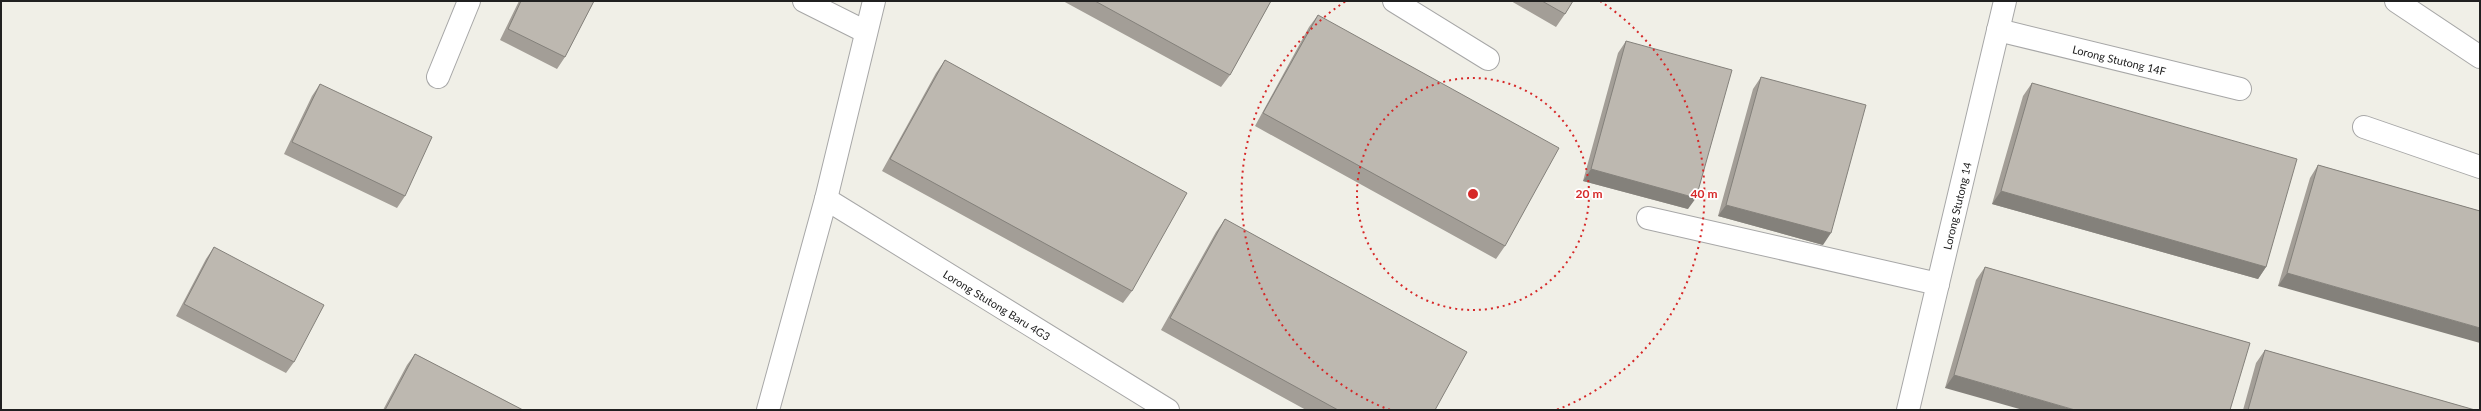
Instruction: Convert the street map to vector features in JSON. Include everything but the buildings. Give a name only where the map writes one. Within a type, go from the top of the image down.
[{"type":"street","points":[[438,77],[469,1]]},
{"type":"street","points":[[804,1],[866,32]]},
{"type":"street","points":[[768,410],[826,199],[874,1]]},
{"type":"street","points":[[1394,1],[1488,59]]},
{"type":"street","name":"Lorong Stutong 14","points":[[1908,410],[2005,1]]},
{"type":"street","points":[[2396,1],[2480,57]]},
{"type":"street","name":"Lorong Stutong 14F","points":[[1998,30],[2240,89]]},
{"type":"street","points":[[2364,127],[2480,167]]},
{"type":"street","name":"Lorong Stutong Baru 4G3","points":[[826,199],[1168,410]]},
{"type":"street","points":[[1648,218],[1938,284]]}]
